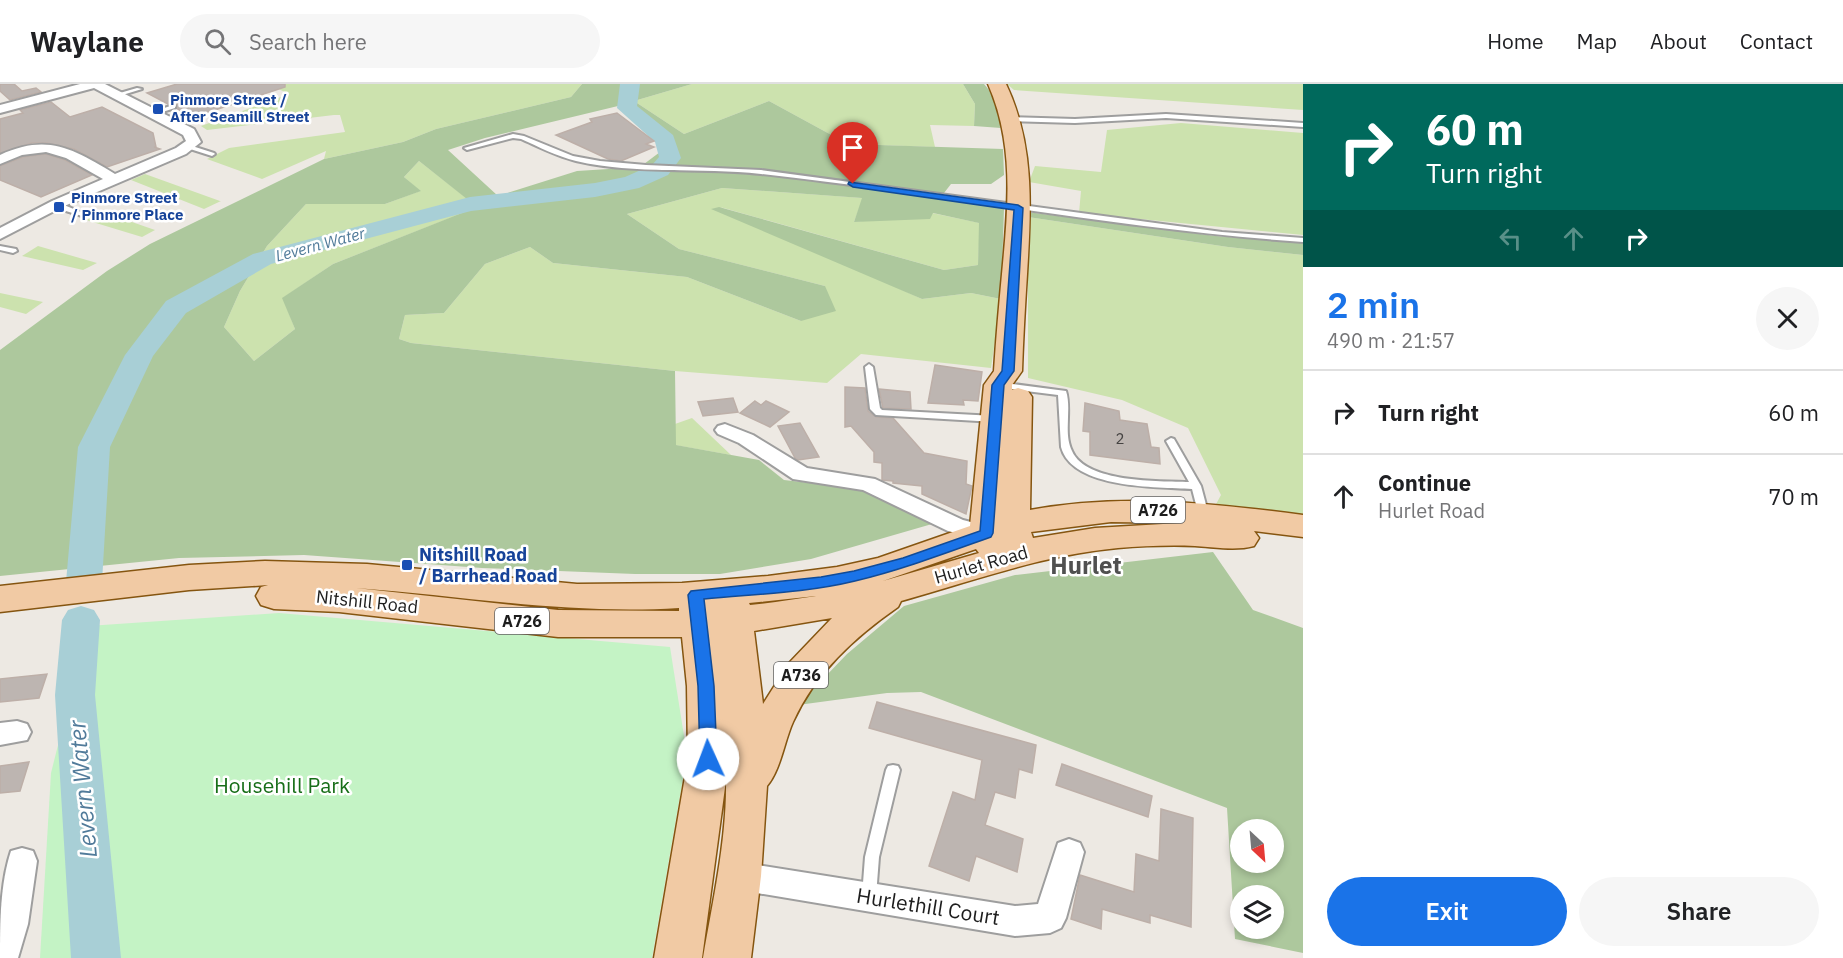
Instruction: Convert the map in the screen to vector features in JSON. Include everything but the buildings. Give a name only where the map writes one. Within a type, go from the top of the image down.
[{"type":"main road","points":[[997,84],[1011,119],[1018,160],[1018,208],[1006,419],[1004,542]]},
{"type":"main road","name":"Hurlet Road","points":[[1204,512],[1303,545]]},
{"type":"main road","name":"Hurlet Road","points":[[714,607],[813,609],[1004,542],[1075,542],[1136,536],[1204,512],[1303,526]]},
{"type":"main road","name":"A736","points":[[727,958],[747,797],[765,737],[784,698],[821,650],[905,575]]},
{"type":"main road","name":"Nitshill Road","points":[[0,599],[192,588],[256,595],[311,596],[534,622],[591,625],[714,607]]},
{"type":"main road","name":"Nitshill Road","points":[[0,619],[192,588]]},
{"type":"main road","name":"A736","points":[[714,607],[706,686],[727,755],[747,797]]},
{"type":"main road","name":"A736","points":[[678,958],[727,755]]},
{"type":"street","points":[[0,109],[95,84],[189,132],[194,139],[189,147],[56,205],[0,234]]},
{"type":"street","points":[[0,160],[24,151],[58,148],[113,179]]},
{"type":"street","points":[[725,430],[746,439],[801,474],[867,484],[956,526],[1004,542]]},
{"type":"street","name":"Hurlethill Court","points":[[739,876],[1015,921],[1050,918],[1069,852]]},
{"type":"street","points":[[2,958],[12,924],[22,861]]},
{"type":"lane","points":[[116,95],[139,89]]},
{"type":"lane","points":[[153,114],[173,107]]},
{"type":"lane","points":[[1011,119],[1076,121],[1166,116],[1303,125]]},
{"type":"lane","points":[[467,148],[513,136],[522,137],[575,159],[651,167],[724,168],[761,172],[1222,234],[1303,240]]},
{"type":"lane","points":[[189,147],[212,154]]},
{"type":"lane","points":[[56,205],[82,214]]},
{"type":"lane","points":[[0,248],[13,251]]},
{"type":"lane","points":[[869,367],[875,409],[879,413],[1006,419]]},
{"type":"lane","points":[[1008,381],[1063,393],[1066,452],[1076,463],[1088,470],[1204,512]]},
{"type":"lane","points":[[1171,441],[1204,512]]},
{"type":"lane","points":[[869,897],[872,857],[893,770]]},
{"type":"green space","points":[[268,84],[582,84],[571,97],[436,129],[403,142],[324,159],[326,151],[262,179],[207,159],[229,148],[345,132],[340,115],[207,130],[201,126],[289,94]]},
{"type":"green space","points":[[582,84],[692,84],[634,101],[684,134],[769,101],[848,144],[1003,149],[1004,175],[991,184],[951,184],[944,193],[970,200],[969,202],[1004,209],[1001,299],[971,293],[922,299],[711,209],[719,207],[944,270],[978,265],[979,223],[933,213],[930,219],[854,222],[862,198],[722,188],[627,214],[679,249],[825,286],[836,311],[801,321],[687,277],[553,263],[530,247],[485,264],[444,313],[405,315],[399,339],[411,343],[675,371],[676,445],[759,460],[784,480],[854,488],[894,499],[932,524],[811,559],[720,574],[635,574],[482,568],[304,555],[179,558],[0,576],[0,350],[107,271],[150,244],[324,159],[403,142],[436,129],[571,97]],"holes":[[[618,106],[664,149],[640,167],[577,171],[498,196],[448,150],[485,138]],[[419,161],[477,207],[333,264],[282,298],[295,329],[254,361],[224,327],[240,291],[267,246],[306,204],[385,204],[421,191],[404,177]]]},
{"type":"green space","points":[[692,84],[963,84],[975,104],[974,126],[930,125],[935,147],[848,144],[769,101],[684,134],[634,101]]},
{"type":"green space","points":[[963,84],[984,84],[994,96],[1001,128],[974,126],[975,104]]},
{"type":"green space","points":[[1007,84],[1303,84],[1303,110],[1014,90]]},
{"type":"green space","points":[[1181,123],[1303,133],[1303,235],[1079,213],[1081,191],[1029,182],[1035,166],[1101,172],[1107,130]]},
{"type":"green space","points":[[419,161],[478,207],[333,264],[283,298],[295,329],[254,361],[224,327],[240,291],[267,246],[306,204],[385,204],[420,191],[404,177]]},
{"type":"green space","points":[[145,174],[221,201],[204,209],[131,180]]},
{"type":"green space","points":[[722,188],[863,198],[854,222],[932,213],[980,223],[978,265],[944,270],[720,207],[922,299],[971,293],[1001,299],[991,368],[861,354],[827,383],[675,371],[411,343],[399,339],[405,315],[444,313],[485,264],[530,247],[553,263],[687,277],[801,321],[825,286],[679,249],[627,214]]},
{"type":"green space","points":[[103,212],[155,230],[142,237],[86,220]]},
{"type":"green space","points":[[1027,212],[1216,236],[1303,243],[1303,255],[1228,247],[1028,217]]},
{"type":"green space","points":[[1028,217],[1228,247],[1303,255],[1303,520],[1215,506],[1221,495],[1188,428],[1122,400],[1028,378]]},
{"type":"green space","points":[[38,246],[97,263],[83,270],[22,256]]},
{"type":"green space","points":[[0,293],[43,302],[26,314],[0,307]]},
{"type":"green space","points":[[692,418],[731,455],[675,445],[675,424]]},
{"type":"green space","points":[[1213,552],[1253,610],[1303,628],[1303,953],[1235,939],[1284,939],[1284,885],[1232,885],[1231,873],[1284,873],[1284,819],[1230,819],[1230,857],[1227,808],[921,692],[887,693],[798,705],[847,654],[904,606],[1015,575]]},
{"type":"green space","name":"Househill Park","points":[[279,613],[670,647],[687,755],[652,958],[40,958],[51,773],[88,626]]},
{"type":"waterway","name":"Levern Water","points":[[84,582],[94,447],[139,355],[176,307],[262,259],[470,204],[595,190],[631,183],[660,170],[670,158],[665,140],[627,108],[630,84]]},
{"type":"waterway","name":"Levern Water","points":[[81,620],[75,695],[96,958]]},
{"type":"place","name":"Pinmore Street / After Seamill Street","points":[[158,109]]},
{"type":"place","name":"Pinmore Street / Pinmore Place","points":[[59,207]]},
{"type":"place","name":"Nitshill Road / Barrhead Road","points":[[407,565]]},
{"type":"district","name":"Hurlet","points":[[1086,566]]},
{"type":"route","points":[[708,759],[706,686],[696,595],[821,582],[854,576],[880,570],[986,533],[998,385],[1008,371],[1018,208],[853,184]]}]
